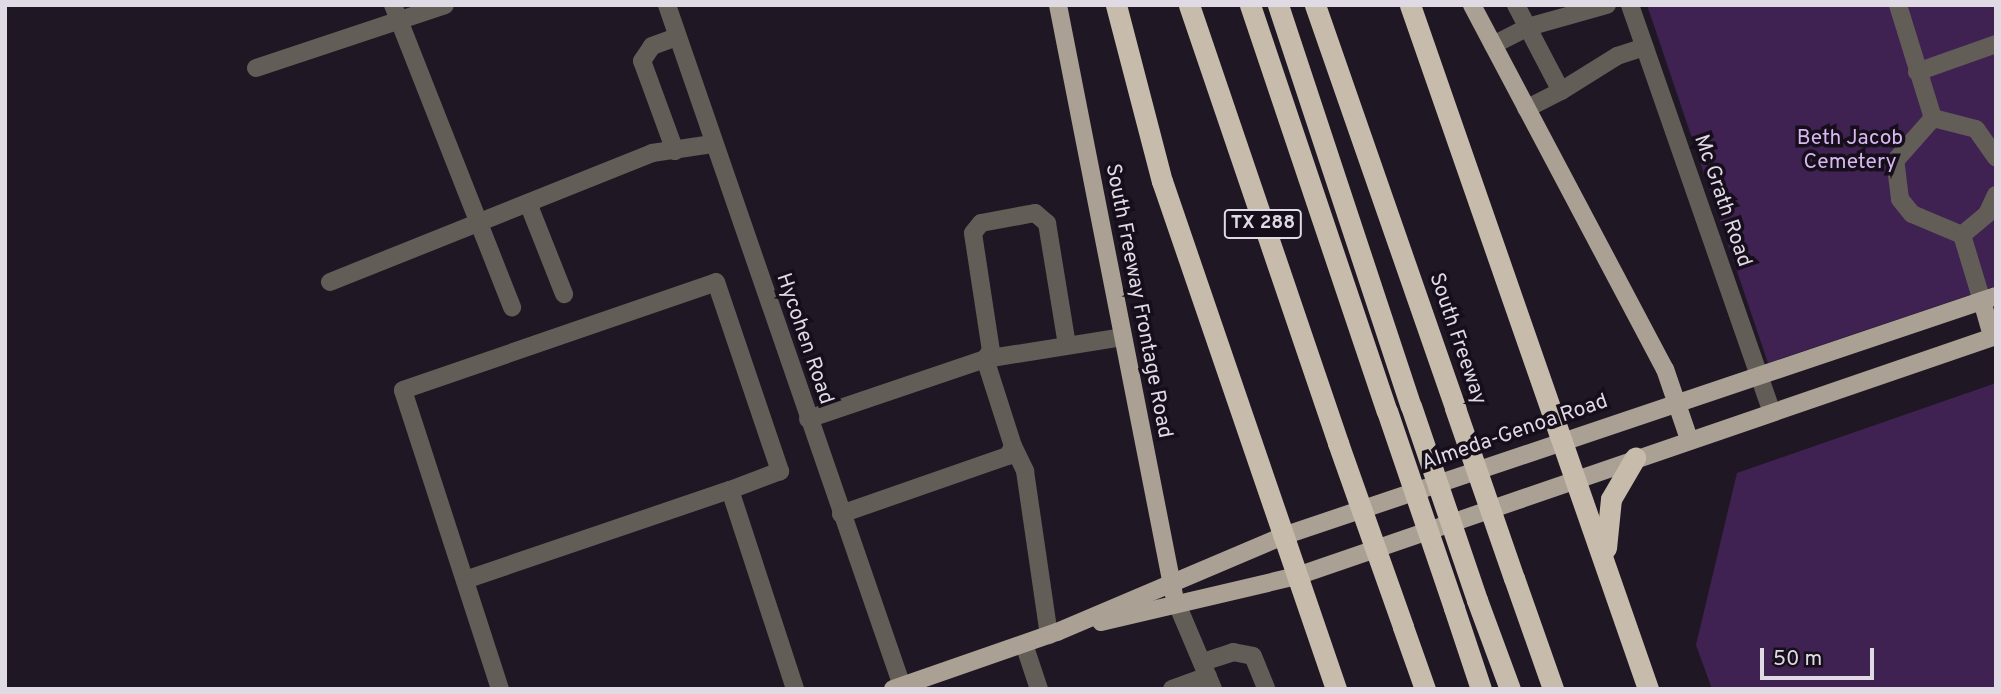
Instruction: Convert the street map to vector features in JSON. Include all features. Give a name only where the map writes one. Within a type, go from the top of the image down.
[{"type":"highway","points":[[1116,5],[1162,181],[1336,689]]},
{"type":"highway","name":"TX 288","points":[[1189,5],[1425,689]]},
{"type":"highway","points":[[1195,5],[1202,44]]},
{"type":"highway","points":[[1250,5],[1481,689]]},
{"type":"highway","points":[[1278,5],[1411,406],[1510,689]]},
{"type":"highway","points":[[1304,5],[1345,92]]},
{"type":"highway","name":"South Freeway","points":[[1315,5],[1553,689]]},
{"type":"highway","points":[[1410,5],[1578,479],[1648,689]]},
{"type":"highway","points":[[1607,568],[1605,528],[1611,499],[1635,458]]},
{"type":"main road","name":"South Freeway Frontage Road","points":[[1058,5],[1169,584],[1177,604]]},
{"type":"main road","points":[[1472,5],[1665,369],[1689,439]]},
{"type":"main road","name":"Almeda-Genoa Road","points":[[899,688],[1053,634],[1283,536],[1989,298]]},
{"type":"main road","points":[[1989,298],[1994,336]]},
{"type":"main road","name":"Almeda-Genoa Road","points":[[1053,634],[1297,576],[1994,336]]},
{"type":"street","points":[[256,68],[396,13],[445,5]]},
{"type":"street","name":"Hycohen Road","points":[[667,5],[899,688]]},
{"type":"street","points":[[1516,5],[1561,91]]},
{"type":"street","points":[[1493,46],[1528,27],[1607,5]]},
{"type":"street","name":"Mc Grath Road","points":[[1630,5],[1771,411]]},
{"type":"street","points":[[1898,5],[1933,118]]},
{"type":"street","points":[[396,13],[512,307]]},
{"type":"street","points":[[675,151],[642,61],[652,46],[677,37]]},
{"type":"street","points":[[1917,72],[1996,44]]},
{"type":"street","points":[[1526,109],[1617,56],[1645,47]]},
{"type":"street","points":[[1933,118],[1976,130],[1996,158]]},
{"type":"street","points":[[1933,118],[1895,161],[1894,180],[1900,199],[1912,214],[1962,235],[1989,298]]},
{"type":"street","points":[[330,282],[652,153],[712,144]]},
{"type":"street","points":[[1962,235],[1987,214],[1996,195]]},
{"type":"street","points":[[528,203],[565,294]]},
{"type":"street","points":[[985,359],[991,351],[974,233],[981,223],[1035,214],[1047,223],[1067,345]]},
{"type":"street","points":[[465,580],[779,471],[716,282],[403,390],[500,689]]},
{"type":"street","points":[[808,419],[985,359],[1122,337]]},
{"type":"street","points":[[985,359],[1013,446],[1024,471],[1053,634]]},
{"type":"street","points":[[841,514],[1008,456],[1013,446]]},
{"type":"street","points":[[730,490],[796,689]]},
{"type":"street","points":[[1177,604],[1208,676]]},
{"type":"street","points":[[1024,644],[1039,689]]},
{"type":"street","points":[[1172,689],[1208,676],[1233,652],[1253,656],[1266,689]]},
{"type":"green space","name":"Beth Jacob Cemetery","points":[[1647,5],[1996,5],[1996,286],[1768,363]]},
{"type":"green space","points":[[1996,383],[1996,689],[1712,689],[1696,645],[1737,473]]}]
